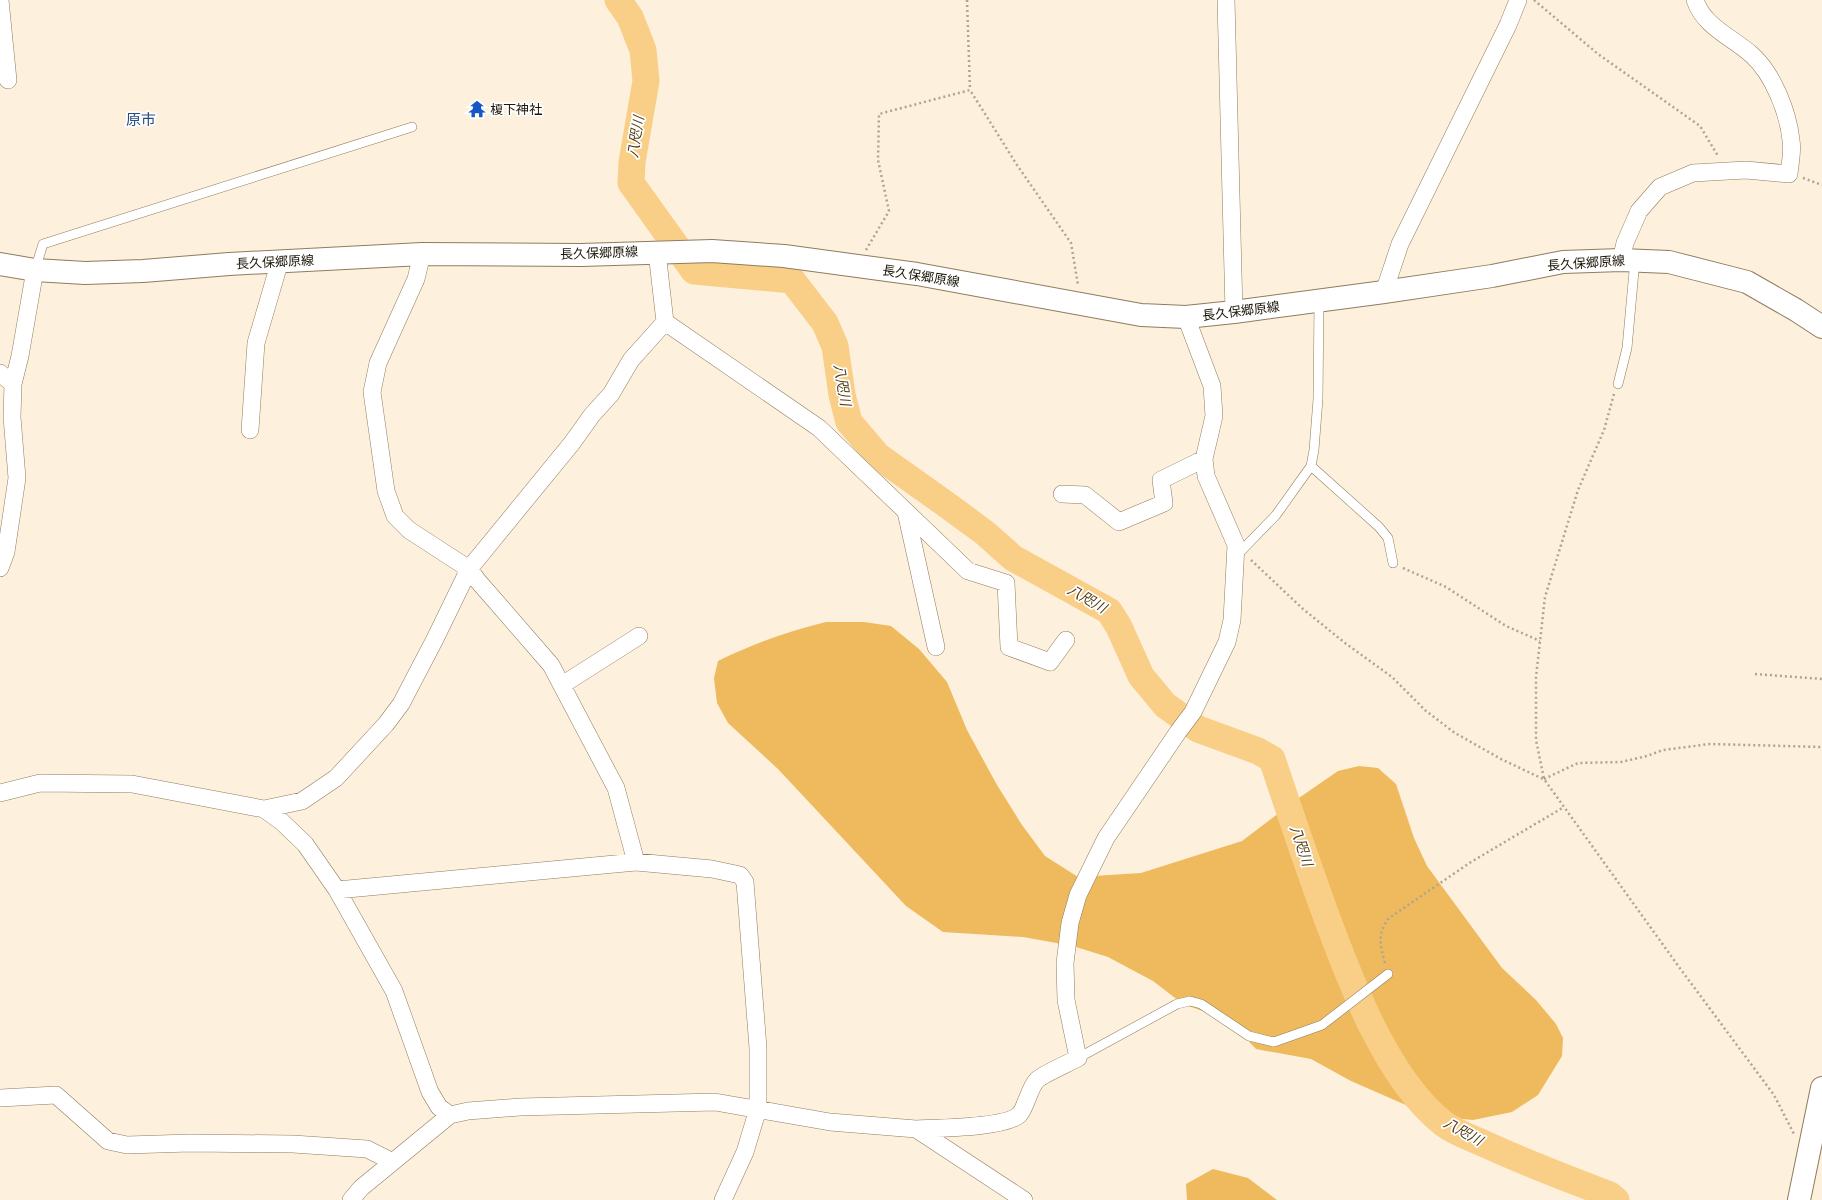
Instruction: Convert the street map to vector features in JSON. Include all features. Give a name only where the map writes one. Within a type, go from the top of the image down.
[{"type":"main road","name":"長久保郷原線","points":[[0,264],[34,270],[85,273],[143,271],[280,261],[422,254],[581,255],[712,251],[784,256],[917,274],[1141,315],[1186,317],[1384,292],[1492,276],[1562,262],[1628,260],[1669,262],[1747,282],[1796,310],[1822,327]]},
{"type":"main road","points":[[1799,1200],[1817,1141],[1822,1088]]},
{"type":"street","points":[[0,0],[8,80]]},
{"type":"street","points":[[1226,0],[1234,312]]},
{"type":"street","points":[[1384,292],[1400,244],[1518,0]]},
{"type":"street","points":[[1628,260],[1625,243],[1639,211],[1660,187],[1693,173],[1746,170],[1789,174],[1792,141],[1786,112],[1768,73],[1752,55],[1712,26],[1698,7],[1695,0]]},
{"type":"street","points":[[0,793],[40,783],[132,784],[264,809],[302,801],[336,778],[386,724],[401,704],[469,569],[572,443],[592,415],[611,394],[631,360],[665,322],[657,252]]},
{"type":"street","points":[[422,254],[416,279],[378,363],[372,392],[386,491],[395,516],[409,530],[469,569],[478,582],[551,665],[616,788],[636,862]]},
{"type":"street","points":[[250,430],[256,343],[280,261]]},
{"type":"street","points":[[0,568],[6,552],[17,478],[12,417],[6,378],[20,356],[34,270]]},
{"type":"street","points":[[351,1200],[361,1188],[450,1115],[468,1111],[520,1107],[707,1102],[758,1109],[830,1122],[916,1129],[981,1125],[1011,1120],[1020,1114],[1037,1080],[1078,1058],[1066,1000],[1065,963],[1070,923],[1078,895],[1106,838],[1193,712],[1227,642],[1232,620],[1236,545],[1206,476],[1204,459],[1214,416],[1212,386],[1186,317]]},
{"type":"street","points":[[665,322],[819,428],[968,571],[1006,583],[1009,647],[1050,662],[1066,640]]},
{"type":"street","points":[[1062,494],[1084,495],[1119,522],[1164,503],[1161,480],[1204,459]]},
{"type":"street","points":[[906,512],[936,647]]},
{"type":"street","points":[[562,685],[639,636]]},
{"type":"street","points":[[264,809],[282,822],[305,844],[337,890],[394,991],[430,1092],[439,1107],[450,1115]]},
{"type":"street","points":[[337,890],[636,862],[712,869],[740,875],[745,882],[758,1048],[758,1109],[745,1152],[723,1200]]},
{"type":"street","points":[[0,1098],[56,1095],[108,1141],[127,1145],[190,1143],[293,1144],[367,1149],[392,1162]]},
{"type":"street","points":[[916,1129],[1024,1200]]},
{"type":"lane","points":[[34,270],[43,244],[412,127]]},
{"type":"lane","points":[[1618,384],[1627,348],[1628,260]]},
{"type":"lane","points":[[1241,550],[1276,515],[1311,466],[1314,450],[1318,399],[1319,301]]},
{"type":"lane","points":[[1311,466],[1379,527],[1388,538],[1393,563]]},
{"type":"lane","points":[[1078,1058],[1177,1004],[1190,1001],[1201,1004],[1249,1036],[1274,1042],[1322,1025],[1388,974]]},
{"type":"path","points":[[967,0],[970,90],[1017,165],[1071,243],[1082,304]]},
{"type":"path","points":[[1534,0],[1598,54],[1700,126],[1728,171]]},
{"type":"path","points":[[857,266],[889,211],[878,160],[879,114],[970,90]]},
{"type":"path","points":[[1789,174],[1822,184]]},
{"type":"path","points":[[1618,384],[1604,430],[1578,490],[1545,597],[1536,677],[1536,740],[1544,779],[1774,1095],[1793,1133],[1802,1139],[1817,1141]]},
{"type":"path","points":[[1241,550],[1303,610],[1345,644],[1392,677],[1426,711],[1462,736],[1501,759],[1544,779]]},
{"type":"path","points":[[1393,563],[1446,588],[1506,626],[1540,641]]},
{"type":"path","points":[[1755,674],[1822,679]]},
{"type":"path","points":[[1544,779],[1578,763],[1621,762],[1647,756],[1663,750],[1710,744],[1822,747]]},
{"type":"path","points":[[1388,974],[1380,940],[1383,926],[1389,918],[1471,862],[1564,807]]},
{"type":"shaded area","points":[[826,622],[864,622],[891,626],[919,649],[947,682],[967,730],[997,785],[1022,825],[1045,856],[1078,877],[1141,873],[1242,841],[1296,800],[1338,771],[1359,766],[1378,768],[1396,784],[1414,838],[1427,866],[1502,968],[1536,1000],[1556,1024],[1563,1038],[1562,1056],[1538,1095],[1512,1112],[1473,1120],[1431,1116],[1351,1081],[1311,1059],[1256,1049],[1233,1025],[1214,1015],[1183,1004],[1153,981],[1108,957],[1073,946],[1023,937],[943,932],[906,906],[778,769],[728,723],[717,703],[714,678],[718,661],[771,638]]},
{"type":"shaded area","points":[[1213,1169],[1248,1178],[1277,1200],[1187,1200],[1186,1184]]},
{"type":"waterway","name":"八咫川","points":[[618,0],[630,17],[643,50],[646,81],[632,162],[631,183],[694,271],[792,280],[825,323],[835,346],[842,395],[849,422],[878,456],[985,533],[1013,558],[1109,611],[1119,627],[1141,676],[1165,705],[1198,729],[1258,751],[1272,759],[1324,910],[1358,996],[1387,1054],[1404,1081],[1423,1105],[1444,1124],[1459,1133],[1533,1165],[1610,1195],[1616,1200]]},
{"type":"place","name":"榎下神社","points":[[477,109]]},
{"type":"district","name":"原市","points":[[141,120]]}]
